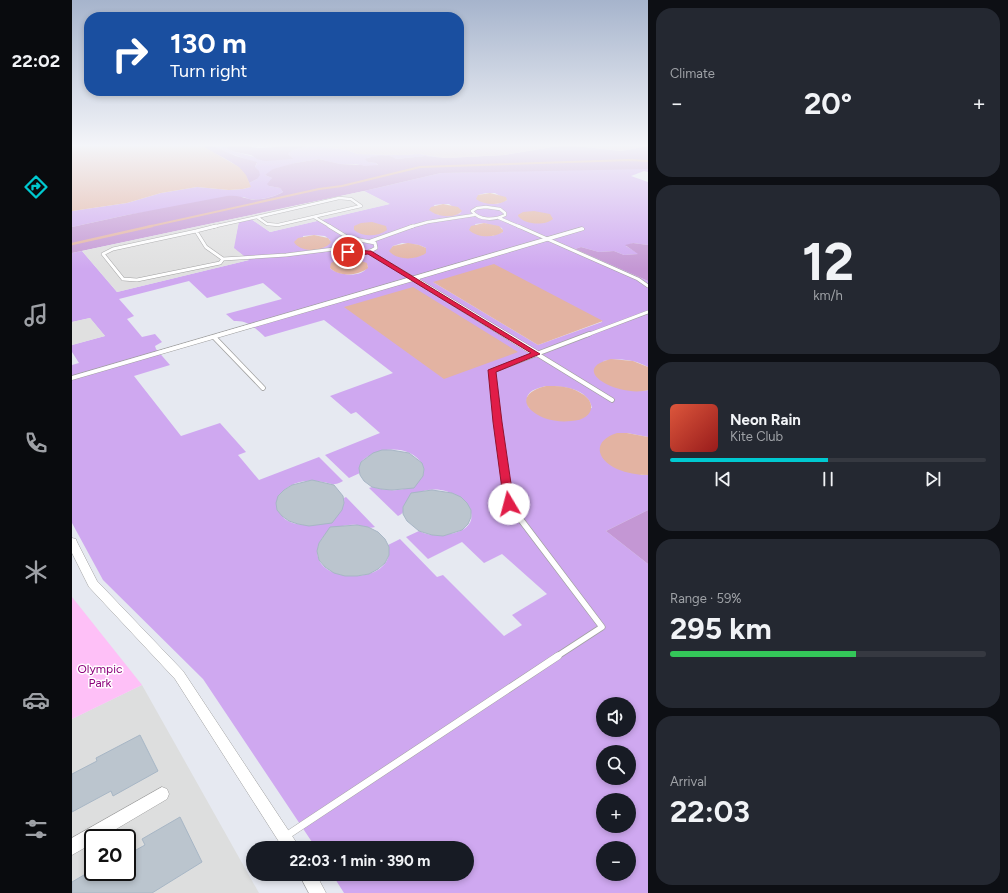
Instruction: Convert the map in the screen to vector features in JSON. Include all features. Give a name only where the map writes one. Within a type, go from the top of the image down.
[{"type":"street","points":[[72,378],[582,229]]},
{"type":"street","points":[[413,278],[536,354]]},
{"type":"street","points":[[72,542],[93,584],[179,675],[288,841]]},
{"type":"street","points":[[72,847],[162,794]]},
{"type":"street","points":[[311,881],[318,893]]},
{"type":"lane","points":[[223,259],[220,263],[137,280],[123,279],[103,254],[113,250],[256,216],[339,198],[350,199],[360,203],[361,206],[272,225],[256,216]]},
{"type":"lane","points":[[474,215],[472,212],[477,208],[491,207],[500,209],[505,213],[499,218]]},
{"type":"lane","points":[[342,248],[342,244],[352,240],[361,239],[371,241],[391,235],[405,228],[429,222],[474,215],[483,218],[499,218],[638,279],[648,286]]},
{"type":"lane","points":[[313,217],[352,240]]},
{"type":"lane","points":[[196,231],[206,247],[223,259],[286,255],[342,248],[353,253],[369,252],[376,246],[371,241]]},
{"type":"lane","points":[[369,252],[413,278]]},
{"type":"lane","points":[[286,836],[602,626],[509,504],[492,370],[648,312]]},
{"type":"lane","points":[[214,337],[263,388]]},
{"type":"lane","points":[[536,354],[612,400]]},
{"type":"shaded area","points":[[72,186],[250,186],[251,187],[229,190],[197,187],[161,193],[127,203],[72,211]]},
{"type":"shaded area","points":[[250,186],[269,186],[280,188],[283,192],[274,196],[259,199],[248,199],[244,197],[127,215],[72,227],[72,211],[127,203],[161,193],[197,187],[229,190],[250,187]]},
{"type":"shaded area","points":[[269,186],[387,186],[72,253],[72,227],[227,196],[262,199],[283,192],[280,188]]},
{"type":"shaded area","points":[[387,186],[648,186],[648,245],[633,243],[626,246],[639,254],[624,255],[614,251],[599,252],[581,247],[575,249],[648,281],[648,367],[637,362],[626,360],[603,361],[643,391],[648,390],[648,437],[627,433],[617,433],[641,475],[648,475],[648,510],[606,531],[648,564],[648,893],[344,893],[336,881],[474,881],[474,841],[311,841],[203,679],[103,580],[72,523],[72,365],[79,363],[72,352],[72,345],[105,336],[90,318],[72,322],[72,253],[82,251],[117,292],[249,260],[233,248],[239,221],[251,219],[270,232],[389,204],[364,191]],"holes":[[[495,193],[507,200],[497,204],[482,202],[478,195]],[[449,204],[461,213],[453,215],[438,215],[434,205]],[[484,223],[502,228],[503,232],[492,236],[480,235],[475,224]],[[303,236],[325,236],[330,240],[322,248],[303,248]],[[402,243],[419,245],[426,248],[390,251],[393,246]],[[352,258],[368,266],[366,270],[356,274],[339,273],[330,268],[339,259]],[[189,281],[207,298],[263,283],[282,299],[226,314],[234,321],[251,325],[265,337],[324,320],[393,373],[330,396],[351,414],[356,412],[380,433],[325,455],[349,478],[360,473],[361,462],[375,453],[401,450],[417,457],[422,464],[424,471],[421,478],[411,487],[398,490],[385,490],[372,487],[369,488],[398,516],[402,514],[413,497],[420,492],[434,489],[448,492],[459,497],[467,505],[471,514],[470,522],[463,529],[449,534],[438,535],[430,535],[419,531],[406,537],[428,559],[462,542],[484,563],[502,554],[547,594],[512,615],[522,625],[504,636],[443,575],[437,577],[400,539],[388,545],[388,558],[380,568],[368,574],[354,576],[339,574],[327,569],[319,560],[318,547],[320,541],[326,534],[333,529],[345,526],[354,525],[368,528],[375,527],[346,497],[344,498],[342,508],[335,516],[324,522],[299,524],[288,521],[280,513],[278,502],[280,494],[290,486],[306,481],[324,482],[330,484],[343,481],[319,457],[259,480],[238,455],[246,452],[220,423],[181,436],[134,376],[170,365],[156,349],[155,346],[162,342],[155,334],[142,337],[127,319],[134,316],[119,299]],[[433,282],[602,321],[538,345]],[[546,386],[567,388],[580,392],[590,401],[592,408],[529,408],[527,399],[530,392]]]},
{"type":"shaded area","points":[[364,191],[390,204],[270,232],[251,219],[239,221],[234,248],[249,260],[117,292],[82,251]]},
{"type":"shaded area","points":[[490,193],[506,197],[507,200],[492,204],[483,203],[476,199],[478,195]]},
{"type":"shaded area","points":[[443,204],[458,207],[462,211],[459,214],[451,216],[441,216],[429,210],[431,207]]},
{"type":"shaded area","points":[[534,211],[550,214],[553,219],[545,223],[535,224],[525,221],[518,216],[523,212]]},
{"type":"shaded area","points":[[372,222],[386,226],[387,230],[375,235],[366,235],[354,230],[354,226],[361,223]]},
{"type":"shaded area","points":[[484,223],[499,226],[503,232],[490,236],[481,236],[472,233],[469,230],[471,226]]},
{"type":"shaded area","points":[[314,235],[328,238],[331,242],[323,248],[312,250],[301,248],[294,242],[298,238]]},
{"type":"shaded area","points":[[408,243],[426,248],[426,253],[418,257],[402,258],[397,257],[389,251],[393,246]]},
{"type":"shaded area","points":[[633,243],[648,245],[648,281],[575,249],[581,247],[599,252],[614,251],[624,255],[638,254],[625,245]]},
{"type":"shaded area","points":[[352,258],[367,263],[368,268],[359,273],[343,274],[330,268],[331,263],[339,259]]},
{"type":"shaded area","points":[[494,264],[603,321],[538,345],[433,282]]},
{"type":"shaded area","points":[[413,287],[518,352],[444,379],[344,307]]},
{"type":"shaded area","points":[[90,318],[105,336],[72,345],[72,322]]},
{"type":"shaded area","points":[[611,359],[633,361],[648,367],[648,390],[624,390],[612,387],[602,382],[596,376],[594,370],[599,364]]},
{"type":"shaded area","points":[[546,386],[567,387],[575,390],[585,396],[589,401],[591,410],[584,417],[571,421],[554,421],[536,414],[527,405],[526,400],[531,392]]},
{"type":"shaded area","points":[[617,433],[627,433],[648,437],[648,475],[628,473],[617,469],[610,465],[601,455],[600,445],[609,436]]},
{"type":"shaded area","points":[[648,510],[648,564],[606,531]]},
{"type":"shaded area","points":[[142,685],[246,870],[246,881],[252,881],[259,893],[72,893],[72,719]]},
{"type":"green space","name":"Olympic Park","points":[[72,597],[142,685],[72,719]]},
{"type":"building","points":[[382,450],[409,453],[422,463],[424,469],[423,476],[414,488],[392,490],[381,489],[372,487],[364,481],[360,475],[359,468],[361,462],[373,453]]},
{"type":"building","points":[[312,480],[334,485],[343,496],[344,503],[342,510],[332,523],[309,526],[298,524],[289,521],[277,510],[276,503],[278,496],[284,490],[292,485]]},
{"type":"building","points":[[432,490],[452,493],[461,497],[467,503],[471,510],[471,517],[468,524],[462,530],[443,536],[432,535],[419,531],[407,521],[403,514],[403,507],[411,493]]},
{"type":"building","points":[[357,525],[368,527],[378,532],[385,539],[389,547],[389,555],[385,563],[369,574],[345,576],[334,573],[325,567],[319,560],[317,551],[319,543],[330,527]]},
{"type":"building","points":[[140,735],[158,771],[113,796],[111,791],[72,812],[72,774],[97,761],[96,758]]},
{"type":"building","points":[[180,817],[202,862],[152,893],[72,893],[72,882],[84,875],[84,881],[136,881],[136,850],[145,845],[142,839]]},
{"type":"waterway","points":[[147,227],[319,189],[343,186]]},
{"type":"waterway","points":[[72,244],[152,226]]},
{"type":"route","points":[[348,252],[369,252],[536,354],[492,370],[509,504]]}]
